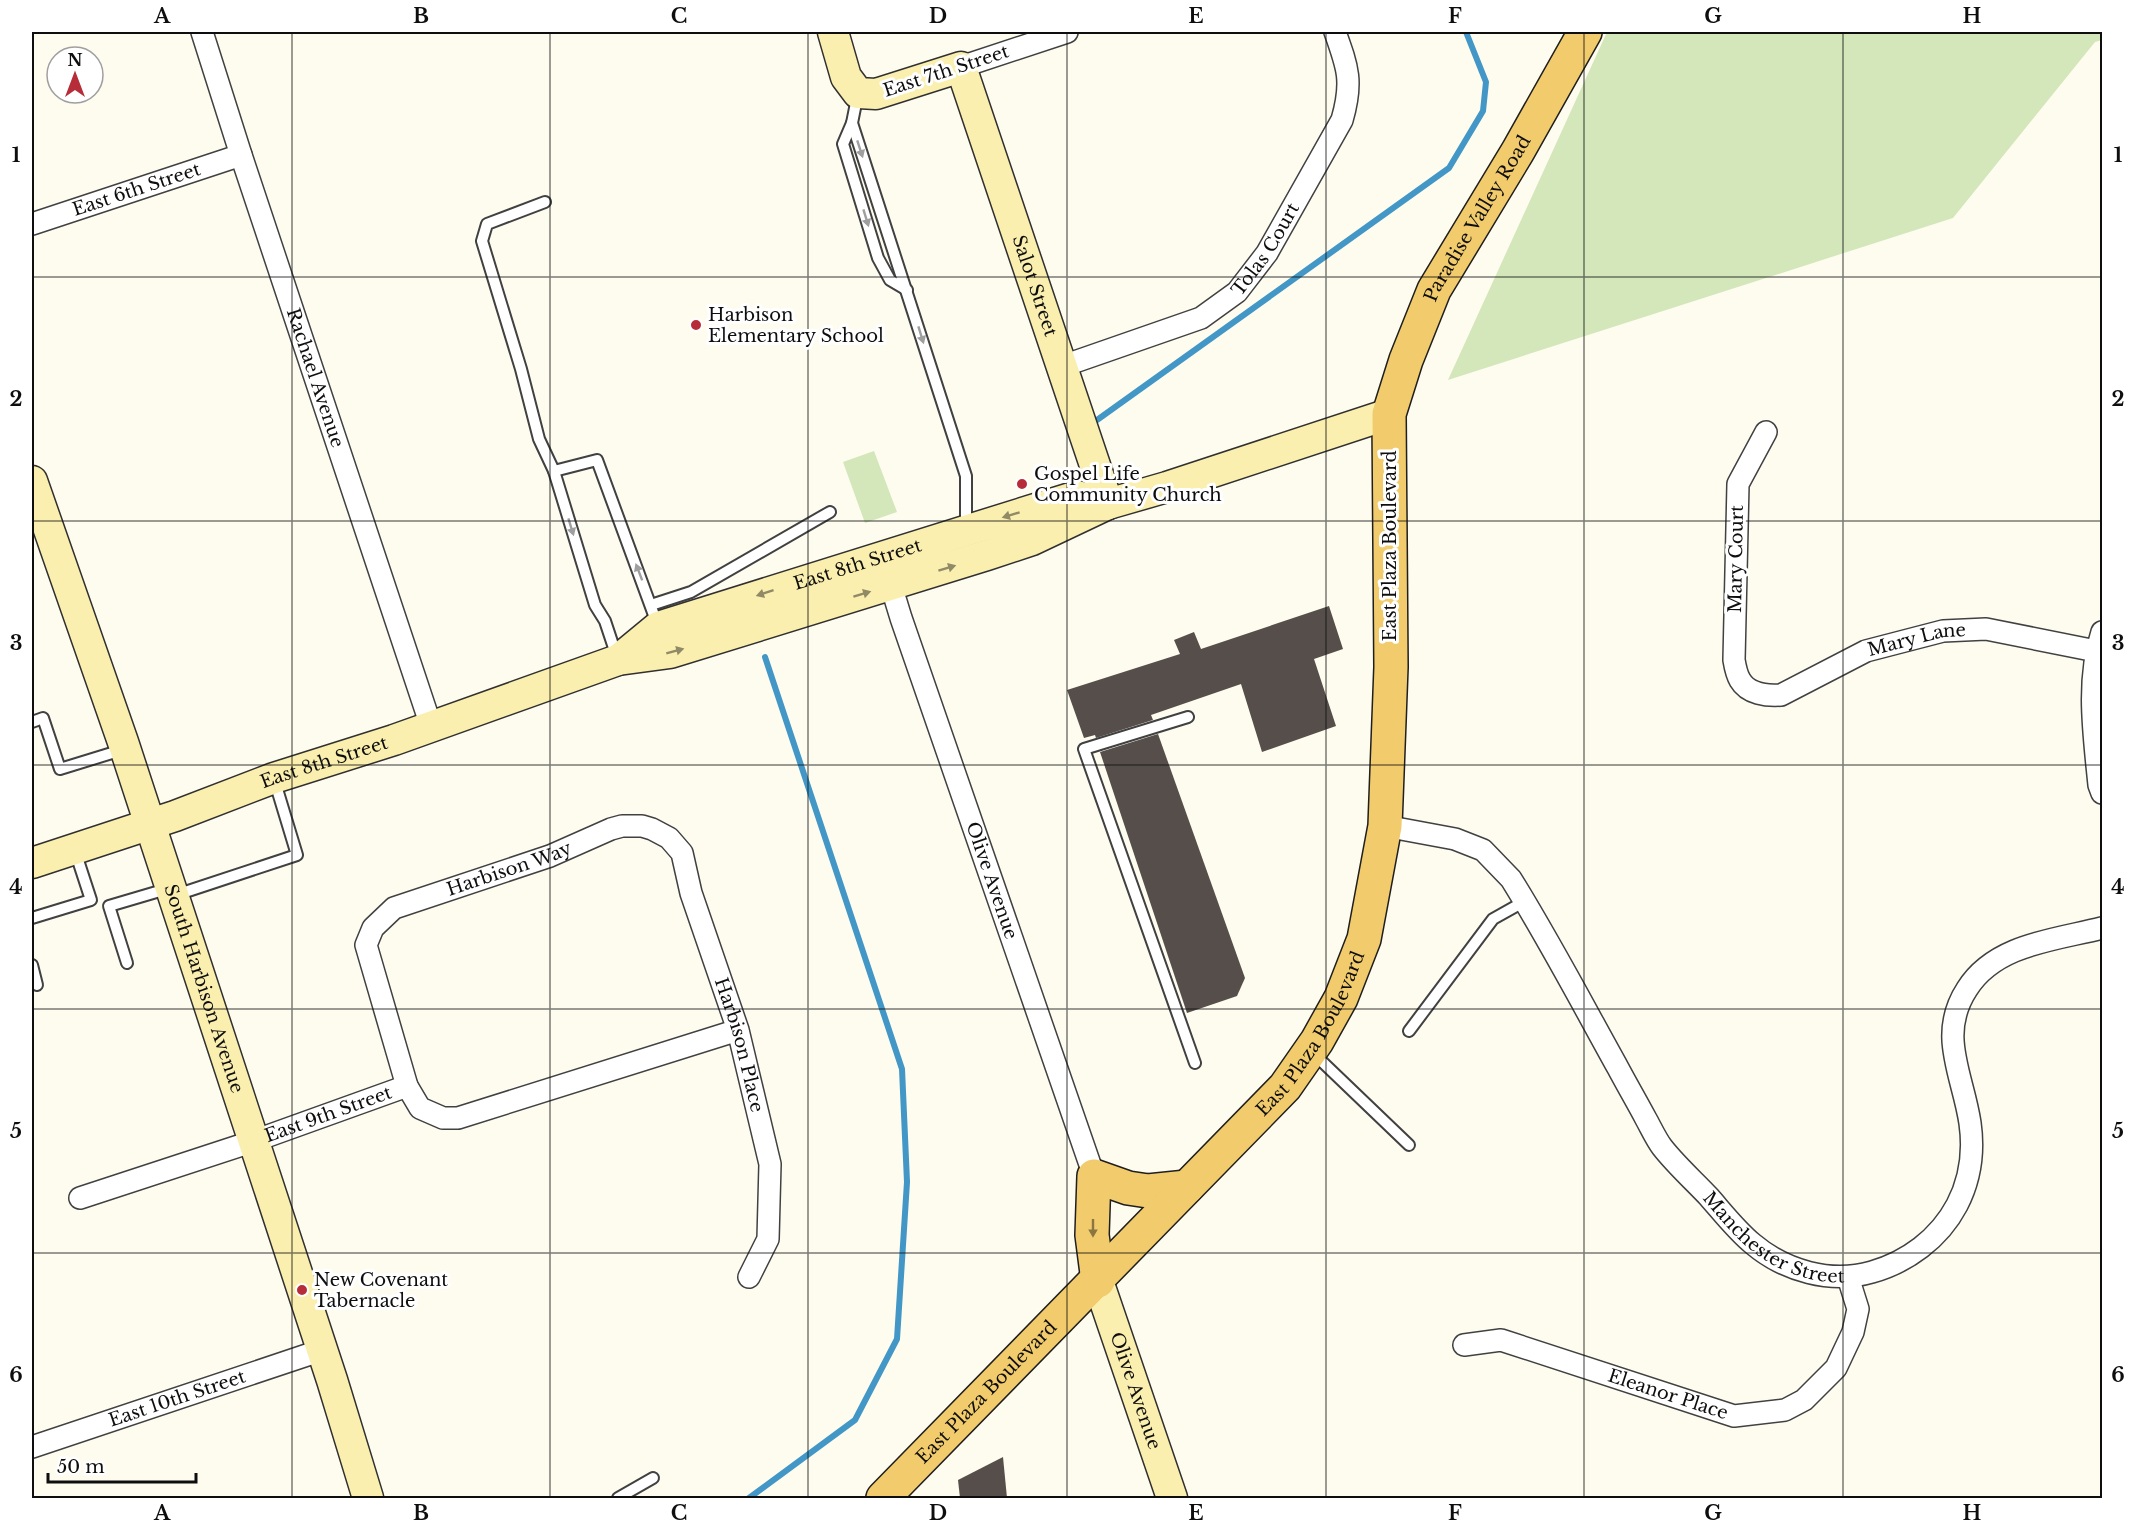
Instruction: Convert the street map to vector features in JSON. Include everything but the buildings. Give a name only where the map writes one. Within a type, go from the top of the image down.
[{"type":"main road","points":[[833,32],[846,77],[858,93]]},
{"type":"main road","name":"Paradise Valley Road","points":[[1389,414],[1406,360],[1434,290],[1518,151],[1584,32]]},
{"type":"main road","name":"East 7th Street","points":[[858,93],[876,94],[961,67]]},
{"type":"main road","name":"Salot Street","points":[[961,67],[1108,504]]},
{"type":"main road","name":"East 8th Street","points":[[32,863],[175,816],[274,778],[618,660],[670,653],[891,585],[1032,540],[1108,504],[1167,487],[1389,414]]},
{"type":"main road","name":"East Plaza Boulevard","points":[[883,1498],[1098,1281],[1121,1253],[1285,1087],[1311,1051],[1341,998],[1365,939],[1385,826],[1391,667],[1389,414]]},
{"type":"main road","name":"South Harbison Avenue","points":[[32,481],[40,538],[125,748],[322,1350],[368,1498]]},
{"type":"main road","name":"East 8th Street","points":[[618,660],[655,616],[882,557],[1077,496],[1108,504]]},
{"type":"main road","points":[[1098,1281],[1092,1235],[1094,1176],[1128,1188],[1148,1191],[1187,1187]]},
{"type":"main road","name":"Olive Avenue","points":[[1098,1281],[1172,1498]]},
{"type":"street","name":"Rachael Avenue","points":[[202,32],[431,726]]},
{"type":"street","name":"East 7th Street","points":[[961,67],[1067,32]]},
{"type":"street","name":"Tolas Court","points":[[1062,366],[1201,318],[1238,292],[1267,253],[1342,120],[1348,98],[1348,71],[1335,32]]},
{"type":"street","name":"East 6th Street","points":[[32,224],[242,155]]},
{"type":"street","name":"Mary Court","points":[[1749,688],[1740,681],[1734,660],[1738,484],[1766,432]]},
{"type":"street","name":"Olive Avenue","points":[[882,557],[1094,1176]]},
{"type":"street","name":"Mary Lane","points":[[1749,688],[1766,696],[1781,694],[1866,651],[1943,631],[1986,629],[2099,642]]},
{"type":"street","points":[[2099,642],[2092,709],[2099,784],[2103,793]]},
{"type":"street","name":"Harbison Way","points":[[407,1086],[366,945],[373,928],[394,908],[550,856],[611,829],[632,825],[652,829]]},
{"type":"street","name":"Manchester Street","points":[[1385,826],[1455,839],[1483,850],[1511,879],[1661,1146],[1752,1244],[1781,1263],[1816,1275],[1848,1277],[1887,1268],[1921,1248],[1947,1220],[1963,1189],[1968,1173],[1971,1138],[1970,1120],[1952,1044],[1952,1030],[1959,1003],[1974,979],[1992,962],[2015,950],[2103,928]]},
{"type":"street","name":"Harbison Place","points":[[652,829],[669,838],[682,853],[692,893],[738,1030],[770,1164],[768,1239],[749,1277]]},
{"type":"street","name":"East 9th Street","points":[[80,1197],[254,1141],[407,1086],[420,1108],[443,1118],[458,1118],[738,1030]]},
{"type":"street","name":"Eleanor Place","points":[[1464,1346],[1501,1340],[1734,1416],[1785,1410],[1804,1400],[1836,1368],[1853,1332],[1858,1309],[1848,1277]]},
{"type":"street","name":"East 10th Street","points":[[32,1447],[322,1350]]},
{"type":"lane","points":[[858,93],[852,123],[843,144],[878,258],[890,280],[907,290]]},
{"type":"lane","points":[[852,123],[966,476],[966,532]]},
{"type":"lane","points":[[545,202],[487,224],[482,241],[521,369],[539,439],[554,471],[595,605],[605,621],[618,660]]},
{"type":"lane","points":[[554,471],[597,460],[655,616],[691,592],[830,512]]},
{"type":"lane","points":[[1188,717],[1084,749],[1196,1063]]},
{"type":"lane","points":[[32,722],[43,718],[60,769],[125,748]]},
{"type":"lane","points":[[32,918],[92,900],[109,906],[172,892],[297,855],[274,778]]},
{"type":"lane","points":[[74,849],[92,900]]},
{"type":"lane","points":[[1409,1031],[1493,919],[1525,901]]},
{"type":"lane","points":[[109,906],[127,963]]},
{"type":"lane","points":[[32,965],[38,985]]},
{"type":"lane","points":[[1311,1051],[1409,1145]]},
{"type":"lane","points":[[618,1498],[652,1478]]},
{"type":"green space","points":[[1607,32],[2102,32],[2102,40],[2095,42],[1953,218],[1448,380]]},
{"type":"green space","points":[[874,451],[897,512],[865,523],[843,462]]},
{"type":"waterway","points":[[1097,420],[1449,168],[1483,111],[1486,82],[1466,32]]},
{"type":"waterway","points":[[749,1498],[855,1420],[897,1339],[907,1182],[902,1069],[765,657]]},
{"type":"place","name":"Harbison Elementary School","points":[[696,325]]},
{"type":"place","name":"Gospel Life Community Church","points":[[1022,484]]},
{"type":"place","name":"New Covenant Tabernacle","points":[[302,1290]]}]
